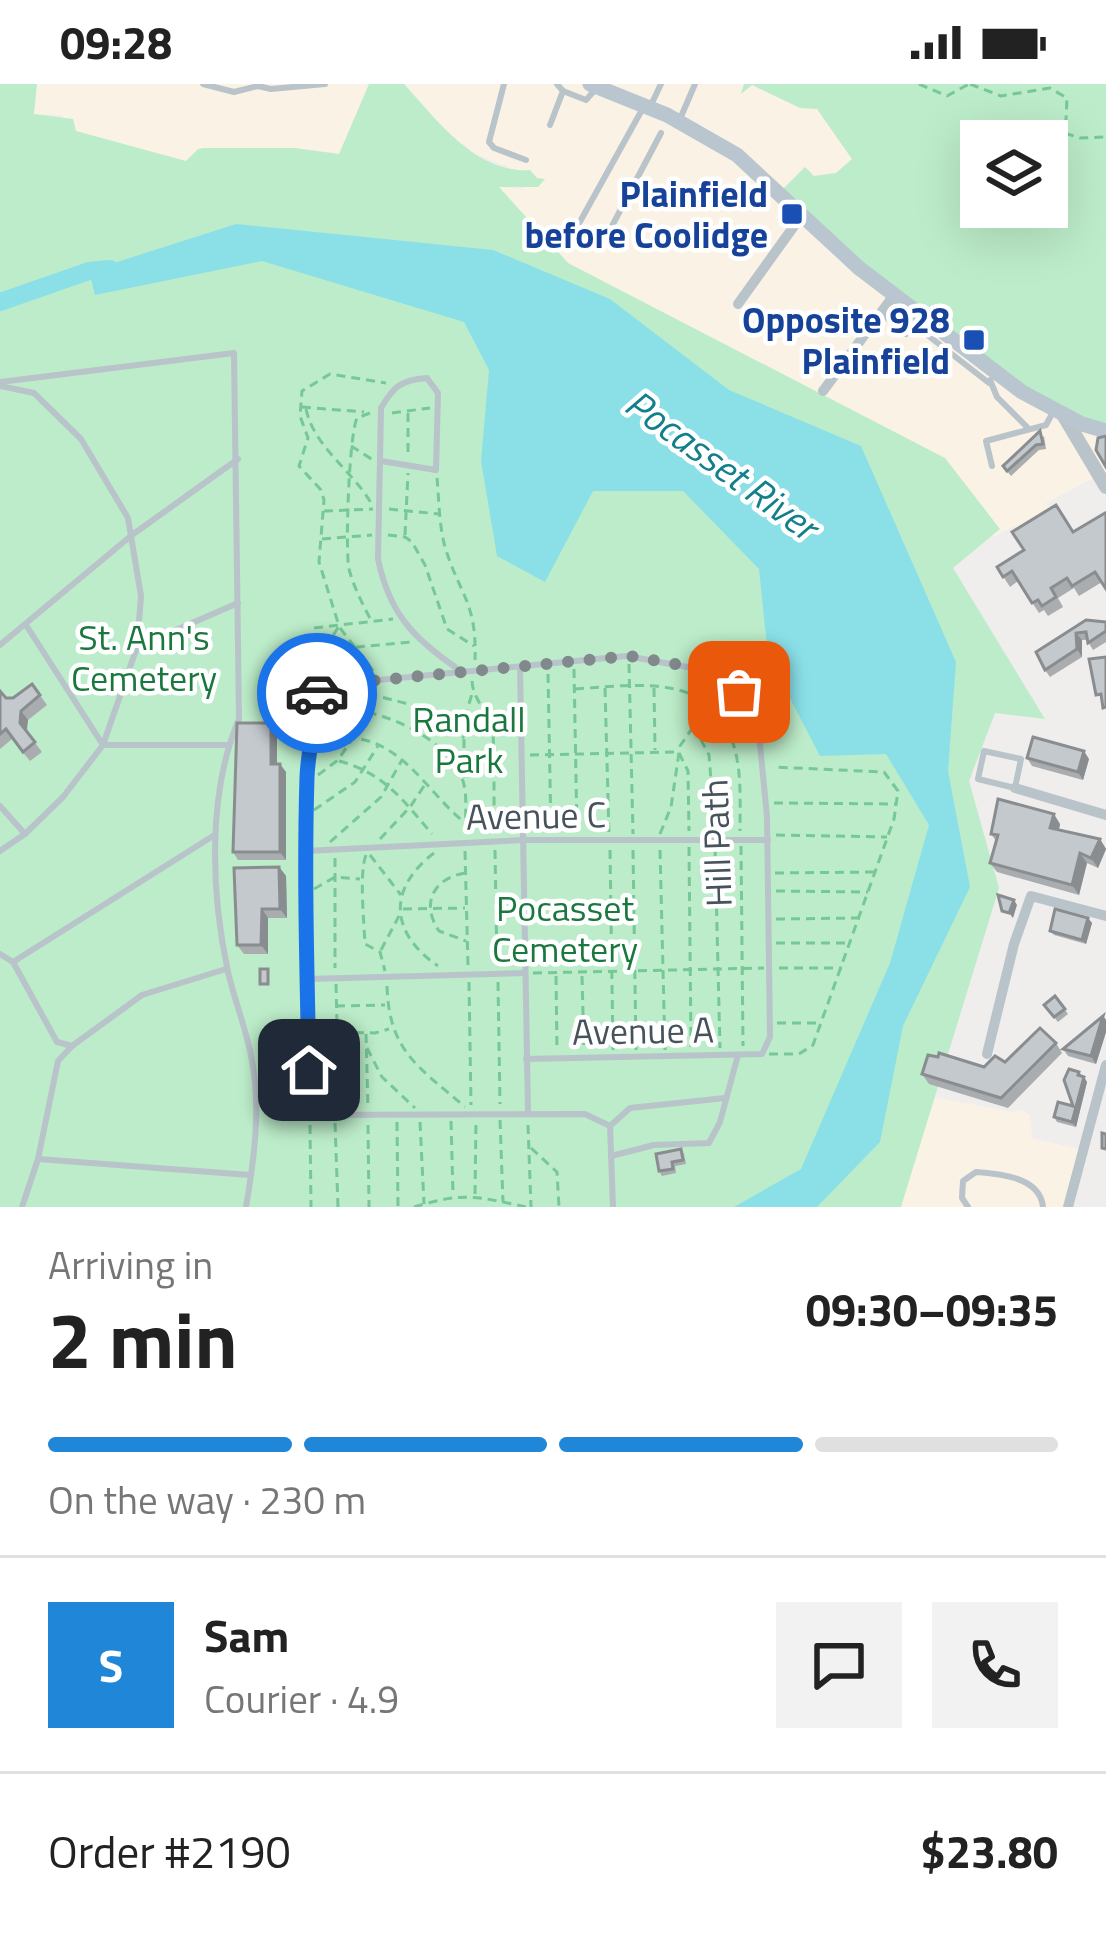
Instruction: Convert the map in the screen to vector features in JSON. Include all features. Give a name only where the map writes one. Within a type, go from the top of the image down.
[{"type":"main road","points":[[592,85],[679,121],[737,155],[922,323],[973,363],[1058,411],[1106,431]]},
{"type":"street","points":[[738,304],[802,215]]},
{"type":"street","points":[[823,391],[894,295]]},
{"type":"street","points":[[1058,411],[1106,488]]},
{"type":"street","points":[[1015,788],[1106,814]]},
{"type":"street","points":[[987,1054],[1023,912],[1034,895],[1106,916]]},
{"type":"street","points":[[1068,1207],[1106,1065]]},
{"type":"lane","points":[[203,84],[234,92],[251,91],[259,85],[271,89],[325,84]]},
{"type":"lane","points":[[504,84],[489,142],[526,160]]},
{"type":"lane","points":[[661,84],[577,226],[602,245],[662,133]]},
{"type":"lane","points":[[679,121],[695,84]]},
{"type":"lane","points":[[550,125],[560,87],[586,100],[591,98],[592,85]]},
{"type":"lane","points":[[879,312],[906,334],[922,323]]},
{"type":"lane","points":[[0,384],[234,353],[239,719],[228,745],[213,836],[227,968],[253,1063],[256,1120],[246,1207]]},
{"type":"lane","points":[[992,377],[1006,408],[1029,429]]},
{"type":"lane","points":[[381,461],[436,470],[438,393],[427,378],[408,379],[393,387],[381,413],[377,535],[382,578],[400,617],[418,641],[458,670]]},
{"type":"lane","points":[[0,384],[34,393],[81,439],[128,518],[141,596],[137,647],[103,745],[63,797],[26,834],[0,851]]},
{"type":"lane","points":[[992,466],[986,441],[1046,425],[1058,411]]},
{"type":"lane","points":[[0,645],[132,535],[238,459]]},
{"type":"lane","points":[[137,647],[238,602]]},
{"type":"lane","points":[[26,625],[103,745]]},
{"type":"lane","points":[[610,1126],[585,1114],[528,1111],[309,1115],[305,850],[310,731],[317,716],[317,686],[629,656],[709,670],[739,692],[759,734],[766,803],[770,1037],[762,1054]]},
{"type":"lane","points":[[520,667],[528,1111]]},
{"type":"lane","points":[[103,745],[228,745]]},
{"type":"lane","points":[[984,751],[1021,759],[1015,788],[978,779],[984,751]]},
{"type":"lane","points":[[0,806],[26,834]]},
{"type":"lane","points":[[13,962],[213,836]]},
{"type":"lane","name":"Avenue C","points":[[305,850],[523,840],[768,837]]},
{"type":"lane","points":[[0,954],[13,962],[57,1042],[72,1046]]},
{"type":"lane","points":[[22,1207],[38,1159],[58,1060],[142,995],[227,968]]},
{"type":"lane","points":[[308,979],[525,974]]},
{"type":"lane","points":[[611,1156],[654,1145],[709,1143],[741,1054]]},
{"type":"lane","name":"Avenue A","points":[[526,1059],[762,1054]]},
{"type":"lane","points":[[613,1207],[610,1126],[630,1108],[726,1098]]},
{"type":"lane","points":[[38,1159],[252,1175]]},
{"type":"lane","points":[[954,1207],[966,1206],[963,1181],[976,1172],[1024,1182],[1035,1188],[1042,1207]]},
{"type":"path","points":[[919,84],[947,96],[969,84],[1001,96],[1050,88],[1067,98],[1066,120],[1055,130],[1080,138],[1106,137]]},
{"type":"path","points":[[384,678],[367,667],[339,626],[319,562],[321,490],[299,466],[308,438],[302,391],[329,374],[368,378],[393,387]]},
{"type":"path","points":[[302,407],[370,413],[437,410]]},
{"type":"path","points":[[302,407],[312,432],[351,474],[374,509]]},
{"type":"path","points":[[370,413],[357,418],[350,445],[348,538],[352,579],[372,622]]},
{"type":"path","points":[[350,445],[381,461]]},
{"type":"path","points":[[436,470],[445,545],[471,603],[476,647],[472,692],[465,707],[466,823]]},
{"type":"path","points":[[320,538],[405,537],[425,565],[447,629],[476,647]]},
{"type":"path","points":[[314,628],[400,617]]},
{"type":"path","points":[[317,686],[326,650],[339,626]]},
{"type":"path","points":[[326,650],[418,641]]},
{"type":"path","points":[[629,656],[636,1058]]},
{"type":"path","points":[[574,661],[578,840]]},
{"type":"path","points":[[548,664],[552,840]]},
{"type":"path","points":[[665,1058],[662,824],[671,807],[678,752],[724,681]]},
{"type":"path","points":[[575,689],[654,684],[694,694],[708,703]]},
{"type":"path","points":[[654,684],[655,752]]},
{"type":"path","points":[[605,687],[613,1058]]},
{"type":"path","points":[[472,692],[493,734],[491,842],[503,1202]]},
{"type":"path","points":[[307,778],[338,760],[376,696],[422,706],[464,738]]},
{"type":"path","name":"Hill Path","points":[[708,703],[735,750],[741,840],[741,1054]]},
{"type":"path","points":[[464,781],[418,730],[387,716],[328,707],[317,716],[326,733],[378,746],[402,759],[491,842]]},
{"type":"path","points":[[692,724],[709,755],[721,1055]]},
{"type":"path","points":[[306,812],[347,790],[378,746]]},
{"type":"path","points":[[521,755],[678,752]]},
{"type":"path","points":[[678,752],[688,771],[692,1057]]},
{"type":"path","points":[[320,850],[364,815],[389,785],[402,759]]},
{"type":"path","points":[[338,760],[389,785],[443,846],[417,868],[400,895],[399,912],[380,952],[391,1028],[413,1063],[473,1112],[475,1195]]},
{"type":"path","points":[[762,766],[884,772],[895,783],[896,804],[844,968],[808,1052],[762,1054]]},
{"type":"path","points":[[380,952],[364,944],[363,859],[426,783]]},
{"type":"path","points":[[766,803],[896,804]]},
{"type":"path","points":[[768,837],[889,837]]},
{"type":"path","points":[[369,850],[400,895]]},
{"type":"path","points":[[768,873],[876,872]]},
{"type":"path","points":[[466,873],[442,881],[429,908],[439,931],[468,941]]},
{"type":"path","points":[[306,890],[335,877],[362,879]]},
{"type":"path","points":[[768,891],[869,892]]},
{"type":"path","points":[[399,912],[467,908]]},
{"type":"path","points":[[399,912],[418,950],[444,970]]},
{"type":"path","points":[[768,919],[861,918]]},
{"type":"path","points":[[768,943],[852,944]]},
{"type":"path","points":[[525,974],[844,968]]},
{"type":"path","points":[[582,973],[584,1058]]},
{"type":"path","points":[[556,974],[556,1058]]},
{"type":"path","points":[[336,1006],[387,1005]]},
{"type":"path","points":[[770,1023],[823,1022]]},
{"type":"path","points":[[337,1032],[366,1034],[391,1028]]},
{"type":"path","points":[[366,1034],[369,1207]]},
{"type":"path","points":[[367,1048],[382,1077],[420,1114],[424,1204]]},
{"type":"path","points":[[414,1207],[475,1195],[529,1207],[528,1111]]},
{"type":"path","points":[[451,1113],[453,1196]]},
{"type":"path","points":[[397,1114],[398,1207]]},
{"type":"path","points":[[309,1115],[311,1207]]},
{"type":"path","points":[[335,1115],[338,1207]]},
{"type":"path","points":[[530,1147],[557,1172],[559,1207]]},
{"type":"shaded area","points":[[0,84],[744,84],[742,90],[752,85],[800,108],[817,109],[852,159],[836,173],[814,176],[806,168],[781,191],[1106,431],[1106,496],[1093,478],[1046,503],[1054,514],[1021,532],[1014,526],[993,537],[975,534],[602,295],[489,185],[518,189],[535,185],[537,178],[470,152],[465,144],[348,173],[336,153],[294,148],[240,150],[182,168],[120,179],[61,115],[33,114]]},
{"type":"shaded area","points":[[927,1096],[1022,1110],[1030,1115],[1032,1138],[1083,1150],[1069,1207],[824,1207]]},
{"type":"green space","name":"Randall Park","points":[[0,84],[37,84],[34,114],[73,119],[76,131],[186,161],[204,148],[294,148],[339,154],[369,84],[404,84],[475,154],[545,179],[538,187],[499,187],[568,263],[945,458],[1000,529],[953,568],[1045,719],[995,713],[969,781],[999,888],[901,1207],[0,1207]]},
{"type":"green space","points":[[744,84],[1106,84],[1106,431],[1053,409],[855,265],[781,191],[805,167],[814,176],[836,173],[852,159],[817,109],[800,108],[752,85],[741,94]]},
{"type":"water","points":[[236,224],[493,250],[610,299],[729,390],[861,446],[956,662],[948,771],[970,887],[903,1026],[880,1142],[817,1207],[734,1207],[801,1169],[890,963],[929,825],[886,754],[820,756],[768,656],[759,569],[683,491],[593,491],[545,582],[497,556],[481,461],[489,370],[464,322],[262,261],[95,295],[89,271]]},
{"type":"building","points":[[1040,431],[1043,444],[1007,471],[1003,466]]},
{"type":"building","points":[[1106,436],[1106,467],[1096,450],[1098,438]]},
{"type":"building","points":[[1056,505],[1073,532],[1105,513],[1106,589],[1095,572],[1072,586],[1067,578],[1051,588],[1056,597],[1042,606],[1038,600],[1032,603],[1012,571],[1003,577],[997,567],[1024,550],[1012,532]]},
{"type":"building","points":[[1086,620],[1106,622],[1106,631],[1088,643],[1086,632],[1076,633],[1077,649],[1045,670],[1036,652]]},
{"type":"building","points":[[1106,657],[1106,707],[1103,708],[1089,659]]},
{"type":"building","points":[[32,684],[40,695],[21,711],[20,723],[35,742],[23,752],[6,729],[0,734],[0,691],[13,698]]},
{"type":"building","points":[[237,723],[271,723],[271,764],[280,764],[280,852],[233,852]]},
{"type":"building","points":[[1033,737],[1084,751],[1078,772],[1027,758]]},
{"type":"building","points":[[998,799],[1054,814],[1050,828],[1100,839],[1091,858],[1080,853],[1072,885],[990,863],[998,835],[991,834]]},
{"type":"building","points":[[279,867],[280,909],[262,909],[261,945],[237,945],[234,868]]},
{"type":"building","points":[[998,895],[1014,900],[1009,913],[1002,911]]},
{"type":"building","points":[[1055,909],[1088,918],[1082,940],[1050,931]]},
{"type":"building","points":[[260,969],[268,969],[268,984],[260,984]]},
{"type":"building","points":[[1055,996],[1065,1009],[1054,1017],[1044,1005]]},
{"type":"building","points":[[1103,1016],[1091,1056],[1063,1049]]},
{"type":"building","points":[[1040,1028],[1056,1043],[1001,1098],[922,1074],[928,1055],[938,1057],[939,1053],[984,1067],[995,1056],[1005,1062]]},
{"type":"building","points":[[1069,1069],[1084,1077],[1072,1122],[1054,1117],[1058,1102],[1073,1106],[1064,1080]]},
{"type":"building","points":[[681,1149],[683,1160],[672,1162],[673,1169],[659,1171],[656,1154]]},
{"type":"waterway","name":"Pocasset River","points":[[0,302],[89,271],[110,269]]},
{"type":"way so far","points":[[317,693],[317,686],[627,656],[709,670],[739,692]]},
{"type":"place","name":"Plainfield before Coolidge","points":[[792,214]]},
{"type":"place","name":"Opposite 928 Plainfield","points":[[974,340]]},
{"type":"route","points":[[309,1070],[305,850],[308,748],[317,716],[317,693]]},
{"type":"park label","name":"St. Ann's Cemetery","points":[[144,656]]},
{"type":"park label","name":"Pocasset Cemetery","points":[[565,928]]}]
